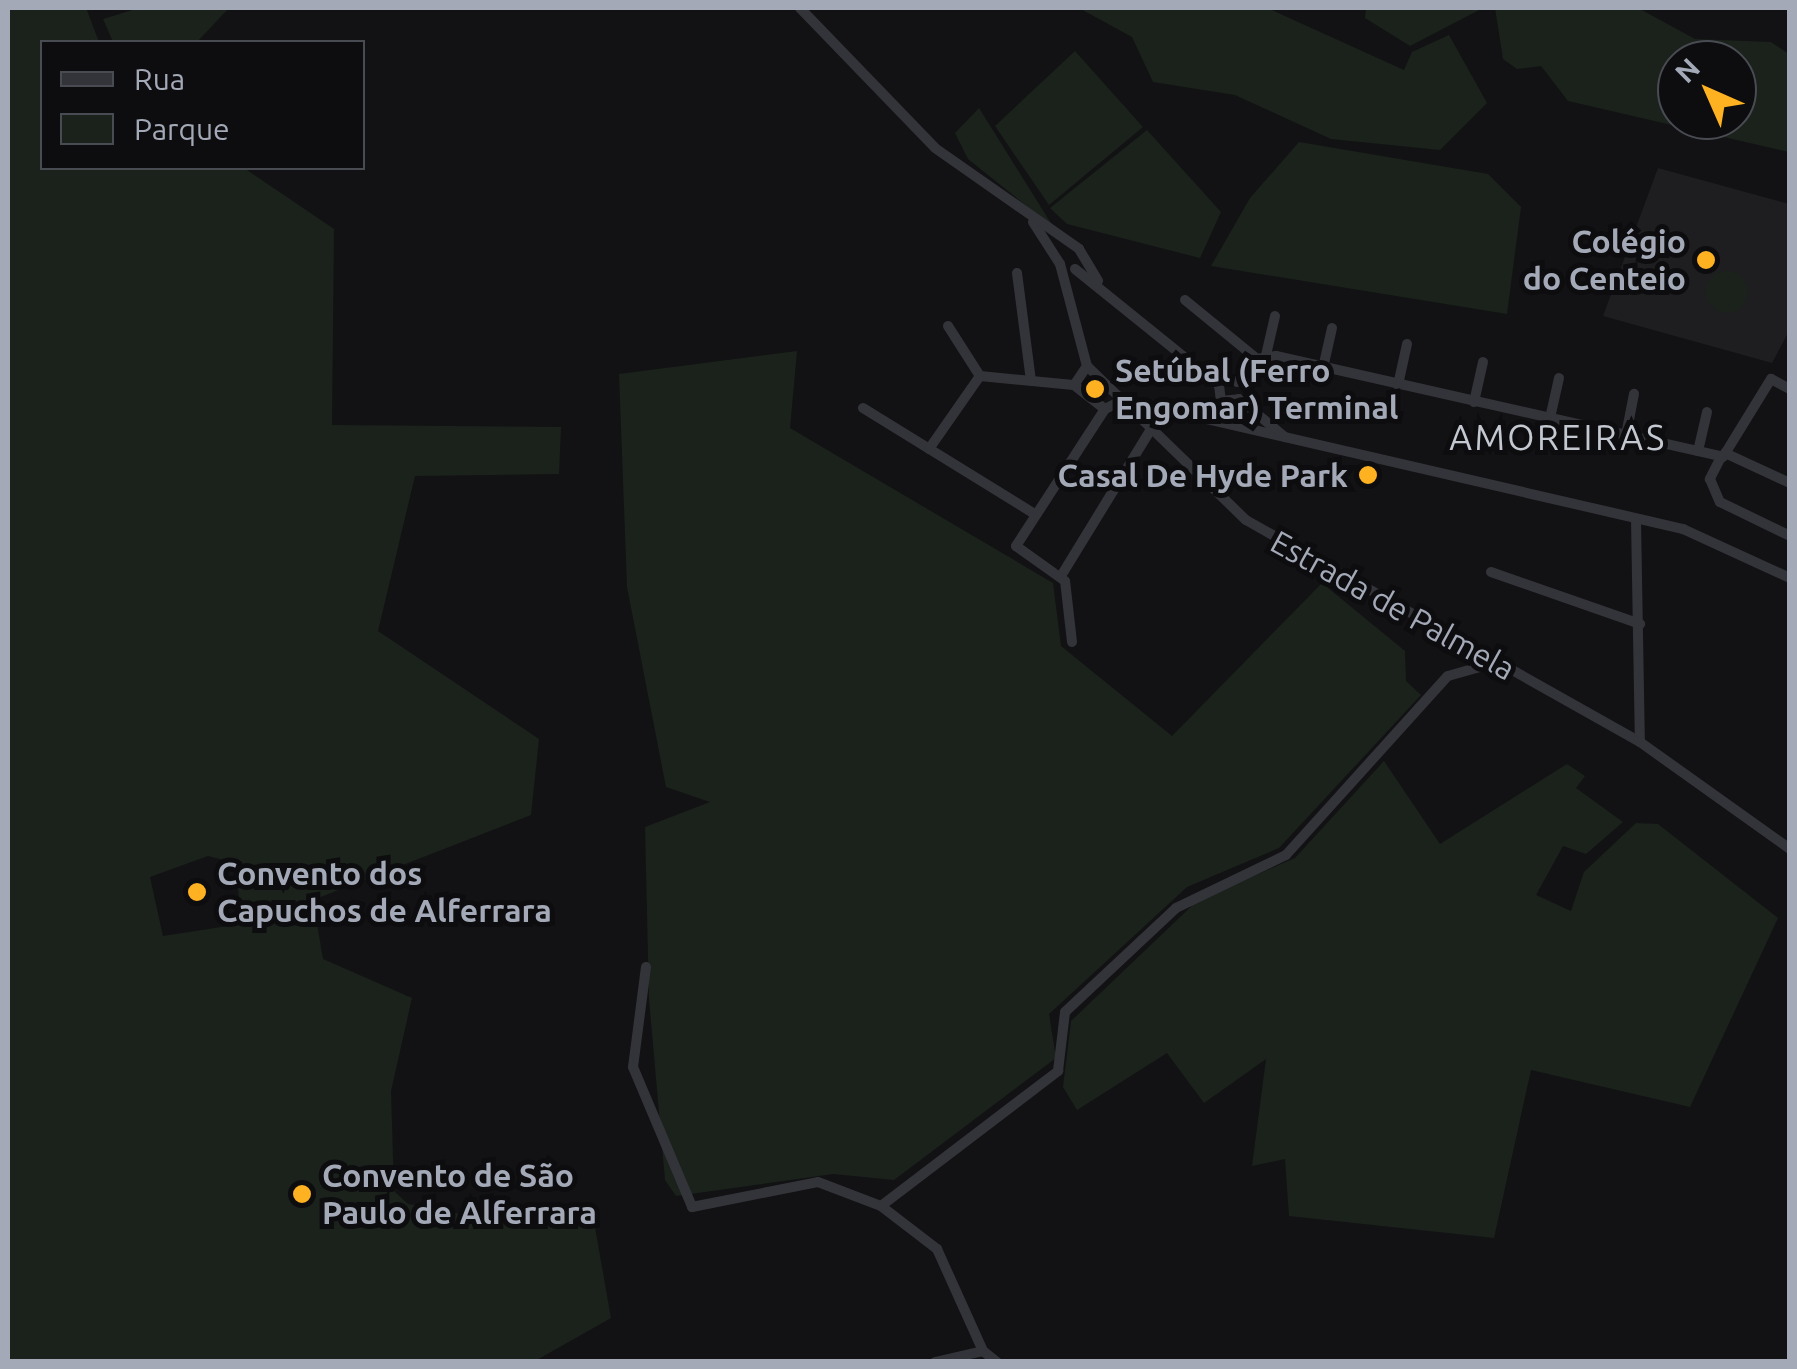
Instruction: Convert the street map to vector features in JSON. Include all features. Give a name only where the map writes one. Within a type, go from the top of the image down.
[{"type":"street","points":[[800,8],[934,148],[1072,246],[1098,282]]},
{"type":"street","points":[[1034,222],[1059,263],[1087,366],[1074,385]]},
{"type":"street","points":[[1059,263],[1072,246]]},
{"type":"street","points":[[1067,294],[1082,256]]},
{"type":"street","points":[[1059,263],[1098,282],[1219,385],[1221,401]]},
{"type":"street","points":[[1017,274],[1031,381]]},
{"type":"street","points":[[1185,300],[1261,357],[1723,456],[1790,483]]},
{"type":"street","points":[[1219,385],[1237,382],[1261,357],[1275,316]]},
{"type":"street","points":[[948,326],[980,376]]},
{"type":"street","points":[[1323,368],[1332,328]]},
{"type":"street","points":[[1398,385],[1407,344]]},
{"type":"street","points":[[1474,402],[1484,362]]},
{"type":"street","name":"Estrada de Palmela","points":[[1087,366],[1266,534],[1640,742],[1790,849]]},
{"type":"street","points":[[980,376],[1074,385],[1105,409]]},
{"type":"street","points":[[929,449],[980,376]]},
{"type":"street","points":[[1550,418],[1558,378]]},
{"type":"street","points":[[1790,389],[1771,380],[1710,480],[1720,502],[1790,536]]},
{"type":"street","points":[[1237,382],[1239,399],[1285,437]]},
{"type":"street","points":[[1626,435],[1634,394]]},
{"type":"street","points":[[1206,419],[1221,401],[1239,399]]},
{"type":"street","points":[[1060,576],[1021,556],[1016,546],[1105,409],[1123,400],[1709,537],[1790,578]]},
{"type":"street","points":[[864,408],[1036,515]]},
{"type":"street","points":[[1698,451],[1707,412]]},
{"type":"street","points":[[1072,642],[1060,576],[1151,429]]},
{"type":"street","points":[[1636,520],[1640,742]]},
{"type":"street","points":[[1491,572],[1640,624]]},
{"type":"street","points":[[881,1206],[1058,1071],[1065,1012],[1176,908],[1286,855],[1448,676],[1494,662]]},
{"type":"street","points":[[646,967],[633,1068],[692,1207],[818,1182],[881,1206],[937,1249],[983,1351],[998,1362]]},
{"type":"street","points":[[935,1362],[983,1351]]},
{"type":"shaded area","name":"Colégio do Centeio","points":[[1658,168],[1789,204],[1789,331],[1772,363],[1603,316]]},
{"type":"green space","points":[[8,8],[86,8],[98,40],[40,40],[40,170],[247,170],[334,229],[332,425],[561,427],[559,474],[415,476],[378,631],[539,739],[531,815],[313,900],[323,959],[412,998],[391,1091],[394,1191],[408,1204],[523,1226],[593,1216],[611,1318],[535,1361],[8,1361]],"holes":[[[208,856],[236,863],[241,924],[163,936],[150,877]]]},
{"type":"green space","points":[[139,8],[229,8],[199,40],[112,40],[103,19]]},
{"type":"green space","points":[[1079,8],[1267,8],[1404,70],[1412,52],[1449,35],[1487,103],[1440,150],[1331,139],[1235,95],[1153,82],[1132,37]]},
{"type":"green space","points":[[1366,8],[1483,8],[1410,46],[1365,18]]},
{"type":"green space","points":[[1495,8],[1638,8],[1695,39],[1720,40],[1657,40],[1657,122],[1568,101],[1541,66],[1517,69],[1503,59]]},
{"type":"green space","points":[[1757,41],[1771,42],[1789,54],[1789,152],[1737,140],[1757,140]]},
{"type":"green space","points":[[1075,51],[1143,127],[1049,205],[995,126]]},
{"type":"green space","points":[[979,108],[1054,228],[968,159],[955,133]]},
{"type":"green space","points":[[1147,130],[1221,212],[1200,258],[1067,224],[1050,208]]},
{"type":"green space","points":[[1299,142],[1488,174],[1521,207],[1507,314],[1211,266],[1250,198]]},
{"type":"green space","points":[[1727,271],[1742,277],[1748,292],[1742,307],[1727,313],[1712,307],[1706,292],[1712,277]]},
{"type":"green space","points":[[797,351],[790,428],[1053,583],[1061,646],[1172,736],[1322,583],[1405,651],[1406,681],[1421,695],[1279,848],[1187,887],[1049,1014],[1056,1058],[894,1180],[833,1174],[676,1196],[665,1180],[649,999],[645,827],[710,802],[666,787],[627,587],[619,374]]},
{"type":"green space","points":[[1384,761],[1440,844],[1567,764],[1585,776],[1576,788],[1623,822],[1586,854],[1563,846],[1536,895],[1571,911],[1584,872],[1636,823],[1658,824],[1778,918],[1690,1107],[1531,1070],[1494,1238],[1289,1216],[1285,1159],[1252,1166],[1266,1059],[1204,1103],[1167,1053],[1077,1110],[1063,1087],[1071,1021],[1198,900],[1295,858]]},
{"type":"place","name":"Colégio do Centeio","points":[[1706,260]]},
{"type":"place","name":"Setúbal (Ferro Engomar) Terminal","points":[[1095,389]]},
{"type":"place","name":"Casal De Hyde Park","points":[[1368,475]]},
{"type":"place","name":"Convento dos Capuchos de Alferrara","points":[[197,892]]},
{"type":"place","name":"Convento de São Paulo de Alferrara","points":[[302,1194]]},
{"type":"district","name":"AMOREIRAS","points":[[1558,437]]}]
